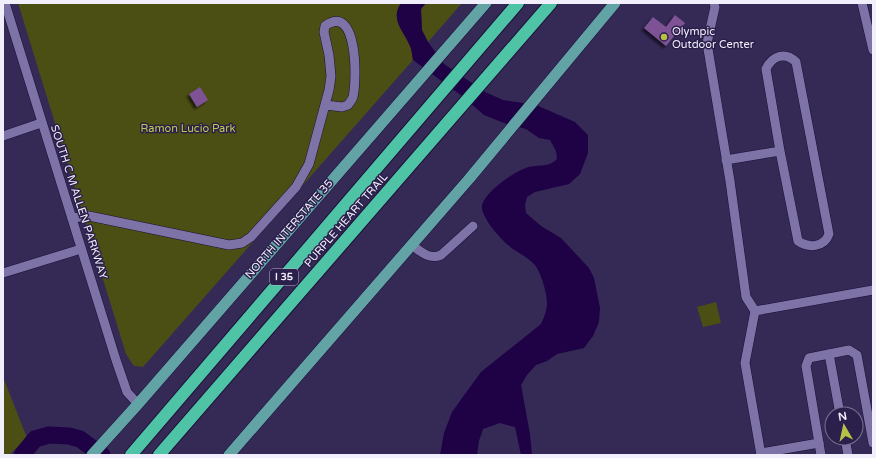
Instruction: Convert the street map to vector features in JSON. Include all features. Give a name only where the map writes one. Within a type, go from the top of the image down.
[{"type":"highway","name":"PURPLE HEART TRAIL","points":[[131,455],[142,444],[426,109],[518,3]]},
{"type":"highway","name":"PURPLE HEART TRAIL","points":[[159,455],[551,3]]},
{"type":"main road","name":"NORTH INTERSTATE 35","points":[[92,455],[486,3]]},
{"type":"main road","points":[[229,455],[469,180],[616,3]]},
{"type":"street","name":"SOUTH C M ALLEN PARKWAY","points":[[5,3],[41,123],[124,385],[130,396],[138,404]]},
{"type":"street","points":[[714,3],[715,7],[707,43],[746,297],[755,311],[745,364],[761,454],[819,443]]},
{"type":"street","points":[[862,3],[873,50]]},
{"type":"street","points":[[72,218],[89,216],[229,245],[242,243],[251,237],[296,187],[309,164],[326,105],[331,76],[329,55],[324,32],[325,26],[331,22],[338,21],[345,24],[348,29],[353,46],[355,66],[354,96],[348,105],[342,107],[326,105]]},
{"type":"street","points":[[785,56],[790,57],[796,62],[798,70],[829,234],[827,239],[822,243],[817,245],[804,245],[798,241],[780,151],[766,69],[775,58],[785,56]]},
{"type":"street","points":[[3,136],[41,123]]},
{"type":"street","points":[[726,160],[780,151]]},
{"type":"street","points":[[412,245],[429,257],[435,258],[441,255],[473,226]]},
{"type":"street","points":[[3,273],[81,249]]},
{"type":"street","points":[[755,311],[873,290]]},
{"type":"street","points":[[821,455],[806,366],[809,358],[849,350],[857,355],[873,443]]},
{"type":"street","points":[[829,354],[839,406]]},
{"type":"green space","name":"Ramon Lucio Park","points":[[18,3],[401,3],[398,9],[397,20],[410,46],[413,60],[143,367],[134,366],[126,354]]},
{"type":"green space","points":[[426,3],[462,3],[428,42],[422,30],[421,9]]},
{"type":"green space","points":[[716,302],[721,323],[703,327],[697,307]]},
{"type":"green space","points":[[3,377],[27,438],[9,455],[3,455]]},
{"type":"shaded area","points":[[401,3],[426,3],[421,9],[422,30],[428,42],[444,64],[485,92],[503,100],[536,105],[575,122],[588,135],[588,153],[580,174],[569,184],[535,192],[527,197],[525,205],[526,213],[541,226],[561,238],[589,268],[594,278],[600,308],[599,322],[593,336],[584,348],[557,354],[547,361],[536,365],[521,385],[530,434],[532,455],[521,455],[515,427],[500,423],[483,429],[477,455],[440,455],[444,433],[452,412],[481,372],[541,324],[546,309],[547,299],[545,289],[535,265],[529,259],[508,245],[496,232],[487,221],[482,210],[482,205],[485,199],[495,188],[517,172],[529,167],[547,165],[554,162],[557,159],[556,151],[550,140],[539,138],[526,129],[504,123],[484,115],[462,96],[413,60],[410,46],[397,19],[398,9]]},
{"type":"building","name":"Olympic Outdoor Center","points":[[675,15],[685,23],[666,46],[644,28],[653,17],[666,27]]},
{"type":"building","points":[[200,87],[208,100],[197,107],[189,94]]},
{"type":"waterway","points":[[22,455],[35,439],[49,435],[69,436],[80,439],[102,455]]},
{"type":"place","name":"Olympic Outdoor Center","points":[[664,37]]}]
